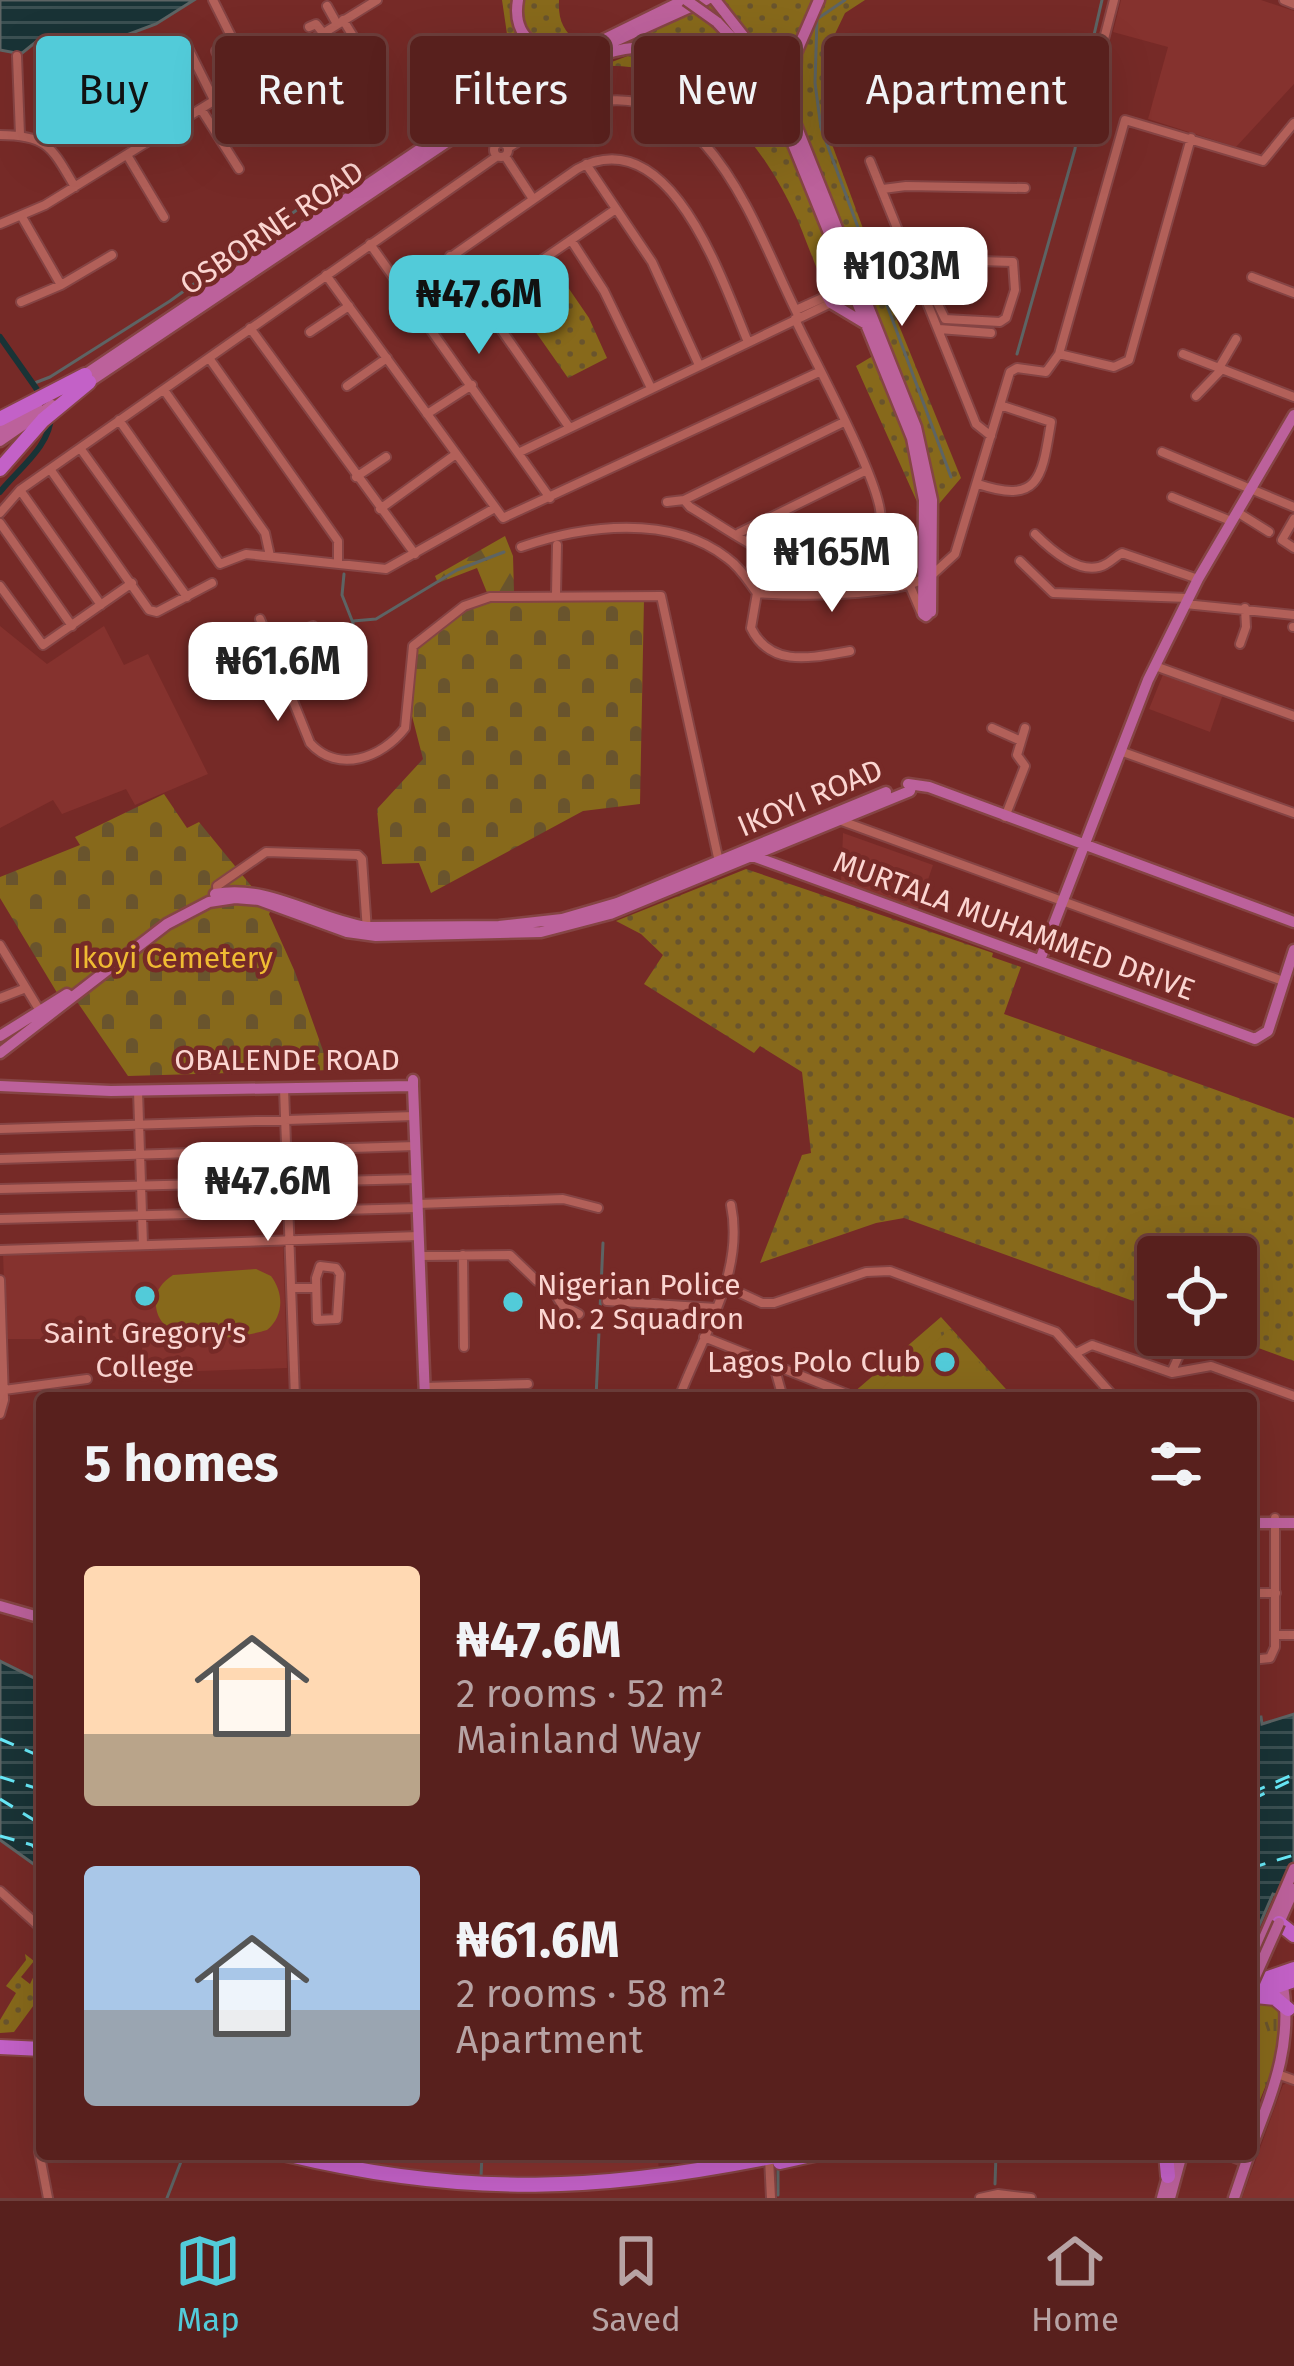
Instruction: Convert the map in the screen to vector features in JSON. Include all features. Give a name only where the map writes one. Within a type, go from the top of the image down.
[{"type":"highway","points":[[12,422],[38,411],[87,378]]},
{"type":"highway","points":[[0,470],[38,411]]},
{"type":"highway","points":[[1279,1923],[1294,1935]]},
{"type":"highway","points":[[1257,1990],[1287,1989]]},
{"type":"highway","points":[[1257,1992],[1269,1996],[1287,1989]]},
{"type":"highway","points":[[0,2044],[36,2046]]},
{"type":"highway","points":[[283,2160],[344,2181],[402,2193]]},
{"type":"highway","points":[[303,2160],[346,2174],[431,2190],[551,2197],[777,2160]]},
{"type":"highway","points":[[1168,2176],[1176,2160]]},
{"type":"highway","points":[[605,2198],[770,2161]]},
{"type":"main road","points":[[518,0],[516,11],[526,36]]},
{"type":"main road","points":[[630,25],[660,0]]},
{"type":"main road","points":[[685,0],[729,36]]},
{"type":"main road","name":"OSBORNE ROAD","points":[[607,36],[685,0]]},
{"type":"main road","name":"OSBORNE ROAD","points":[[610,44],[706,0]]},
{"type":"main road","points":[[715,0],[744,36]]},
{"type":"main road","points":[[800,44],[819,0]]},
{"type":"main road","name":"OSBORNE ROAD","points":[[87,378],[428,144]]},
{"type":"main road","name":"OSBORNE ROAD","points":[[87,378],[444,144]]},
{"type":"main road","points":[[798,144],[917,459],[928,577]]},
{"type":"main road","points":[[799,144],[919,436],[932,500],[933,554],[923,614]]},
{"type":"main road","points":[[831,235],[829,300],[866,323]]},
{"type":"main road","points":[[1040,960],[1155,666],[1233,516],[1294,416]]},
{"type":"main road","points":[[0,431],[12,422]]},
{"type":"main road","points":[[0,440],[12,422]]},
{"type":"main road","points":[[908,788],[935,791],[1294,922]]},
{"type":"main road","name":"IKOYI ROAD","points":[[770,856],[908,788]]},
{"type":"main road","name":"IKOYI ROAD","points":[[47,1013],[169,913],[218,896],[262,893],[367,931],[562,919],[720,866],[908,788]]},
{"type":"main road","name":"MURTALA MUHAMMED DRIVE","points":[[748,854],[770,856],[1260,1038],[1268,1031],[1283,981]]},
{"type":"main road","name":"IKOYI ROAD","points":[[0,1036],[67,1003],[176,917],[218,896]]},
{"type":"main road","points":[[1283,981],[1294,950]]},
{"type":"main road","points":[[0,1056],[55,1019],[67,1003]]},
{"type":"main road","points":[[0,1056],[47,1013]]},
{"type":"main road","name":"OBALENDE ROAD","points":[[413,1080],[413,1085],[138,1091],[0,1086],[96,1085],[413,1080]]},
{"type":"main road","points":[[413,1085],[425,1392]]},
{"type":"main road","name":"OBALENDE ROAD","points":[[0,1086],[70,1096],[111,1091]]},
{"type":"main road","points":[[1257,1521],[1294,1520]]},
{"type":"main road","points":[[0,1603],[36,1614]]},
{"type":"main road","points":[[1257,1954],[1294,1869]]},
{"type":"main road","points":[[1257,1976],[1294,1889]]},
{"type":"main road","points":[[1257,2128],[1280,2075],[1287,1989]]},
{"type":"main road","points":[[1166,2198],[1177,2160]]},
{"type":"main road","points":[[1234,2198],[1247,2160]]},
{"type":"main road","points":[[1166,2198],[1168,2176]]},
{"type":"street","points":[[213,0],[233,36]]},
{"type":"street","points":[[318,36],[365,3],[377,0]]},
{"type":"street","points":[[1105,36],[1114,0]]},
{"type":"street","points":[[1284,0],[1294,4]]},
{"type":"street","points":[[327,6],[350,36]]},
{"type":"street","points":[[309,27],[316,24],[323,33]]},
{"type":"street","points":[[191,54],[214,100],[191,113]]},
{"type":"street","points":[[17,56],[20,135]]},
{"type":"street","points":[[0,513],[20,490],[502,151],[561,114],[593,103],[628,102],[664,111],[691,130],[714,155],[754,218],[883,512],[872,528],[800,561],[761,548],[684,500]]},
{"type":"street","points":[[201,109],[239,169]]},
{"type":"street","points":[[521,548],[598,531],[657,529],[681,534],[722,554],[758,593],[802,596],[910,586],[928,577],[949,562],[1013,368],[1046,372],[1059,353],[1125,120],[1263,161],[1294,123]]},
{"type":"street","points":[[0,135],[20,135],[47,144],[75,187]]},
{"type":"street","points":[[1059,353],[1114,367],[1129,360],[1191,138]]},
{"type":"street","points":[[0,224],[75,187],[137,144]]},
{"type":"street","points":[[501,144],[533,199]]},
{"type":"street","points":[[127,155],[164,217]]},
{"type":"street","points":[[405,289],[586,164],[625,160],[661,178],[701,238],[748,342]]},
{"type":"street","points":[[870,161],[976,424],[992,436]]},
{"type":"street","points":[[586,164],[652,262],[699,365]]},
{"type":"street","points":[[883,189],[1025,188]]},
{"type":"street","points":[[481,302],[616,209]]},
{"type":"street","points":[[22,217],[61,285]]},
{"type":"street","points":[[571,240],[604,291],[650,388]]},
{"type":"street","points":[[370,244],[550,498]]},
{"type":"street","points":[[21,302],[112,255]]},
{"type":"street","points":[[450,256],[569,427]]},
{"type":"street","points":[[910,259],[1015,265],[1016,284],[1006,318],[1000,322],[945,319],[932,292],[929,272]]},
{"type":"street","points":[[326,275],[502,518],[819,372]]},
{"type":"street","points":[[1252,277],[1294,292]]},
{"type":"street","points":[[520,452],[829,300]]},
{"type":"street","points":[[310,332],[349,306]]},
{"type":"street","points":[[250,328],[415,554]]},
{"type":"street","points":[[939,329],[991,333]]},
{"type":"street","points":[[1196,396],[1220,369],[1235,339]]},
{"type":"street","points":[[1184,354],[1294,397]]},
{"type":"street","points":[[208,358],[338,542],[338,563]]},
{"type":"street","points":[[347,386],[387,358]]},
{"type":"street","points":[[427,414],[472,385]]},
{"type":"street","points":[[164,390],[266,533],[270,556]]},
{"type":"street","points":[[978,484],[1014,494],[1030,489],[1040,471],[1052,422],[1000,406]]},
{"type":"street","points":[[119,420],[218,563],[239,555],[270,556],[386,569],[493,509]]},
{"type":"street","points":[[667,502],[684,500],[844,422]]},
{"type":"street","points":[[80,448],[187,597]]},
{"type":"street","points":[[1162,452],[1294,507]]},
{"type":"street","points":[[380,509],[456,454]]},
{"type":"street","points":[[356,477],[386,457]]},
{"type":"street","points":[[50,469],[153,612],[212,583]]},
{"type":"street","points":[[738,533],[867,470]]},
{"type":"street","points":[[20,490],[101,605]]},
{"type":"street","points":[[1172,496],[1269,532]]},
{"type":"street","points":[[1294,522],[1282,540],[1294,548]]},
{"type":"street","points":[[0,523],[72,626]]},
{"type":"street","points":[[1035,534],[1055,554],[1094,568],[1122,553],[1198,579]]},
{"type":"street","points":[[556,594],[557,545]]},
{"type":"street","points":[[933,554],[949,562]]},
{"type":"street","points":[[1020,561],[1053,593],[1187,601],[1294,615]]},
{"type":"street","points":[[0,586],[43,645],[132,584]]},
{"type":"street","points":[[910,586],[923,614]]},
{"type":"street","points":[[758,593],[752,628],[764,646],[793,659],[850,650]]},
{"type":"street","points":[[260,619],[312,748],[332,759],[367,756],[405,728],[411,652],[417,640],[478,601],[506,595],[663,597],[720,866]]},
{"type":"street","points":[[1240,644],[1246,608]]},
{"type":"street","points":[[205,669],[313,626]]},
{"type":"street","points":[[281,674],[331,657]]},
{"type":"street","points":[[1155,666],[1294,716]]},
{"type":"street","points":[[992,728],[1022,741]]},
{"type":"street","points":[[1005,817],[1025,766],[1017,756],[1025,728]]},
{"type":"street","points":[[1119,750],[1294,813]]},
{"type":"street","points":[[839,820],[1283,981]]},
{"type":"street","points":[[218,896],[218,886],[266,851],[358,855],[367,931]]},
{"type":"street","points":[[0,945],[47,1013]]},
{"type":"street","points":[[0,998],[26,988]]},
{"type":"street","points":[[284,1088],[295,1392]]},
{"type":"street","points":[[138,1091],[143,1245]]},
{"type":"street","points":[[0,1129],[415,1116]]},
{"type":"street","points":[[0,1159],[416,1146]]},
{"type":"street","points":[[0,1189],[417,1179]]},
{"type":"street","points":[[0,1219],[563,1199],[598,1208]]},
{"type":"street","points":[[681,1392],[725,1286],[736,1241],[731,1205]]},
{"type":"street","points":[[0,1250],[419,1235]]},
{"type":"street","points":[[463,1255],[464,1347]]},
{"type":"street","points":[[420,1256],[515,1257],[537,1281],[549,1284],[562,1304],[579,1314]]},
{"type":"street","points":[[336,1268],[340,1274],[337,1319],[317,1320],[316,1288],[316,1269],[336,1268]]},
{"type":"street","points":[[725,1286],[762,1303],[774,1303],[866,1272],[890,1270],[1047,1328],[1109,1392]]},
{"type":"street","points":[[0,1280],[4,1390],[0,1414]]},
{"type":"street","points":[[291,1288],[316,1288]]},
{"type":"street","points":[[607,1301],[716,1308]]},
{"type":"street","points":[[704,1337],[842,1392]]},
{"type":"street","points":[[1076,1353],[1092,1345],[1172,1372],[1207,1365],[1294,1396]]},
{"type":"street","points":[[1172,1372],[1179,1356]]},
{"type":"street","points":[[773,1365],[781,1392]]},
{"type":"street","points":[[4,1390],[87,1379]]},
{"type":"street","points":[[425,1392],[528,1384]]},
{"type":"street","points":[[1257,1659],[1270,1658],[1276,1635],[1275,1521]]},
{"type":"street","points":[[1257,1593],[1276,1594]]},
{"type":"street","points":[[1276,1635],[1294,1635]]},
{"type":"street","points":[[0,1891],[36,1924]]},
{"type":"street","points":[[1280,2075],[1294,2080]]},
{"type":"street","points":[[41,2160],[49,2198]]},
{"type":"street","points":[[770,2161],[771,2198]]},
{"type":"street","points":[[980,2198],[998,2194],[1031,2198]]},
{"type":"shaded area","points":[[1121,0],[1261,0],[1294,11],[1294,84],[1236,147],[1148,119],[1168,47],[1113,32]]},
{"type":"shaded area","points":[[0,626],[47,664],[104,626],[124,665],[148,654],[208,774],[135,805],[126,789],[62,814],[53,800],[0,828]]},
{"type":"shaded area","points":[[1164,672],[1223,694],[1210,732],[1149,709]]},
{"type":"shaded area","points":[[843,833],[933,865],[918,909],[841,881]]},
{"type":"shaded area","name":"Saint Gregory's College","points":[[283,1243],[287,1368],[143,1373],[142,1339],[6,1339],[3,1253]]},
{"type":"shaded area","points":[[1294,2084],[1294,2198],[1242,2198],[1257,2160],[1283,2085]]},
{"type":"shaded area","points":[[370,2160],[658,2160],[659,2177],[548,2190],[486,2191],[367,2171]]},
{"type":"green space","points":[[502,0],[559,0],[559,13],[571,36],[509,36]]},
{"type":"green space","points":[[722,0],[865,0],[845,13],[834,36],[824,36],[824,144],[832,144],[961,478],[938,505],[918,504],[856,366],[888,347],[800,139],[800,36],[640,36]]},
{"type":"green space","points":[[634,54],[634,68],[610,67]]},
{"type":"green space","points":[[752,144],[789,144],[860,318],[831,299],[798,221]]},
{"type":"green space","points":[[536,275],[548,293],[565,283],[589,318],[607,358],[568,378],[521,311],[537,300],[525,282]]},
{"type":"green space","points":[[505,536],[513,556],[514,592],[488,595],[477,568],[438,583],[435,576]]},
{"type":"green space","points":[[508,598],[644,599],[640,804],[583,811],[431,893],[419,863],[382,864],[377,809],[423,759],[412,716],[417,648],[467,609]]},
{"type":"green space","name":"Ikoyi Cemetery","points":[[164,794],[187,828],[199,822],[271,910],[330,1070],[128,1076],[69,990],[59,996],[0,898],[0,877],[80,845],[75,837]]},
{"type":"green space","points":[[746,869],[993,953],[992,957],[1021,967],[1004,1014],[1294,1118],[1294,1361],[1257,1347],[1257,1236],[1137,1236],[1137,1302],[904,1218],[760,1263],[802,1155],[811,1153],[802,1072],[760,1046],[754,1053],[644,984],[663,955],[641,934],[616,921]]},
{"type":"green space","points":[[256,1269],[271,1276],[280,1297],[277,1318],[267,1330],[202,1338],[171,1330],[161,1320],[156,1297],[173,1275]]},
{"type":"green space","name":"Lagos Polo Club","points":[[941,1317],[1009,1392],[854,1392]]},
{"type":"green space","name":"Lagos Polo Club","points":[[950,1329],[1005,1392],[877,1392]]},
{"type":"green space","points":[[25,1954],[34,1961],[21,1977],[30,1984],[36,1971],[36,2002],[14,2032],[0,2033],[0,2020],[16,1993],[6,1986],[26,1960]]},
{"type":"green space","points":[[1264,1999],[1281,2010],[1279,2053],[1257,2107],[1257,2003]]},
{"type":"water","points":[[0,0],[194,0],[156,24],[124,36],[36,36],[36,42],[21,54],[0,50]]},
{"type":"water","points":[[0,1661],[36,1679],[36,1866],[0,1840]]},
{"type":"water","points":[[1294,1714],[1294,1900],[1273,1894],[1259,1926],[1257,1717],[1262,1724]]},
{"type":"waterway","points":[[845,0],[817,19],[815,83],[821,128],[951,477]]},
{"type":"waterway","points":[[1094,36],[1102,0]]},
{"type":"waterway","points":[[1017,354],[1076,144]]},
{"type":"waterway","points":[[32,384],[170,301],[301,207]]},
{"type":"waterway","points":[[0,337],[43,398]]},
{"type":"waterway","points":[[0,492],[40,447],[51,415]]},
{"type":"waterway","points":[[353,621],[376,619],[457,570],[504,552]]},
{"type":"waterway","points":[[344,574],[342,595],[353,623],[352,671]]},
{"type":"waterway","points":[[596,1392],[603,1243]]},
{"type":"waterway","points":[[167,2198],[182,2160]]},
{"type":"waterway","points":[[481,2177],[482,2160]]},
{"type":"waterway","points":[[995,2184],[996,2160]]},
{"type":"waterway","points":[[778,2169],[778,2195]]},
{"type":"ferry route","points":[[0,1739],[36,1754]]},
{"type":"ferry route","points":[[1257,1790],[1294,1774]]},
{"type":"ferry route","points":[[0,1777],[36,1788]]},
{"type":"ferry route","points":[[1257,1797],[1294,1779]]},
{"type":"ferry route","points":[[0,1799],[36,1821]]},
{"type":"ferry route","points":[[0,1836],[36,1849]]},
{"type":"ferry route","points":[[1257,1866],[1294,1855]]},
{"type":"place","name":"Saint Gregory's College","points":[[145,1296]]},
{"type":"place","name":"Nigerian Police No. 2 Squadron","points":[[513,1302]]},
{"type":"place","name":"Lagos Polo Club","points":[[945,1362]]}]
